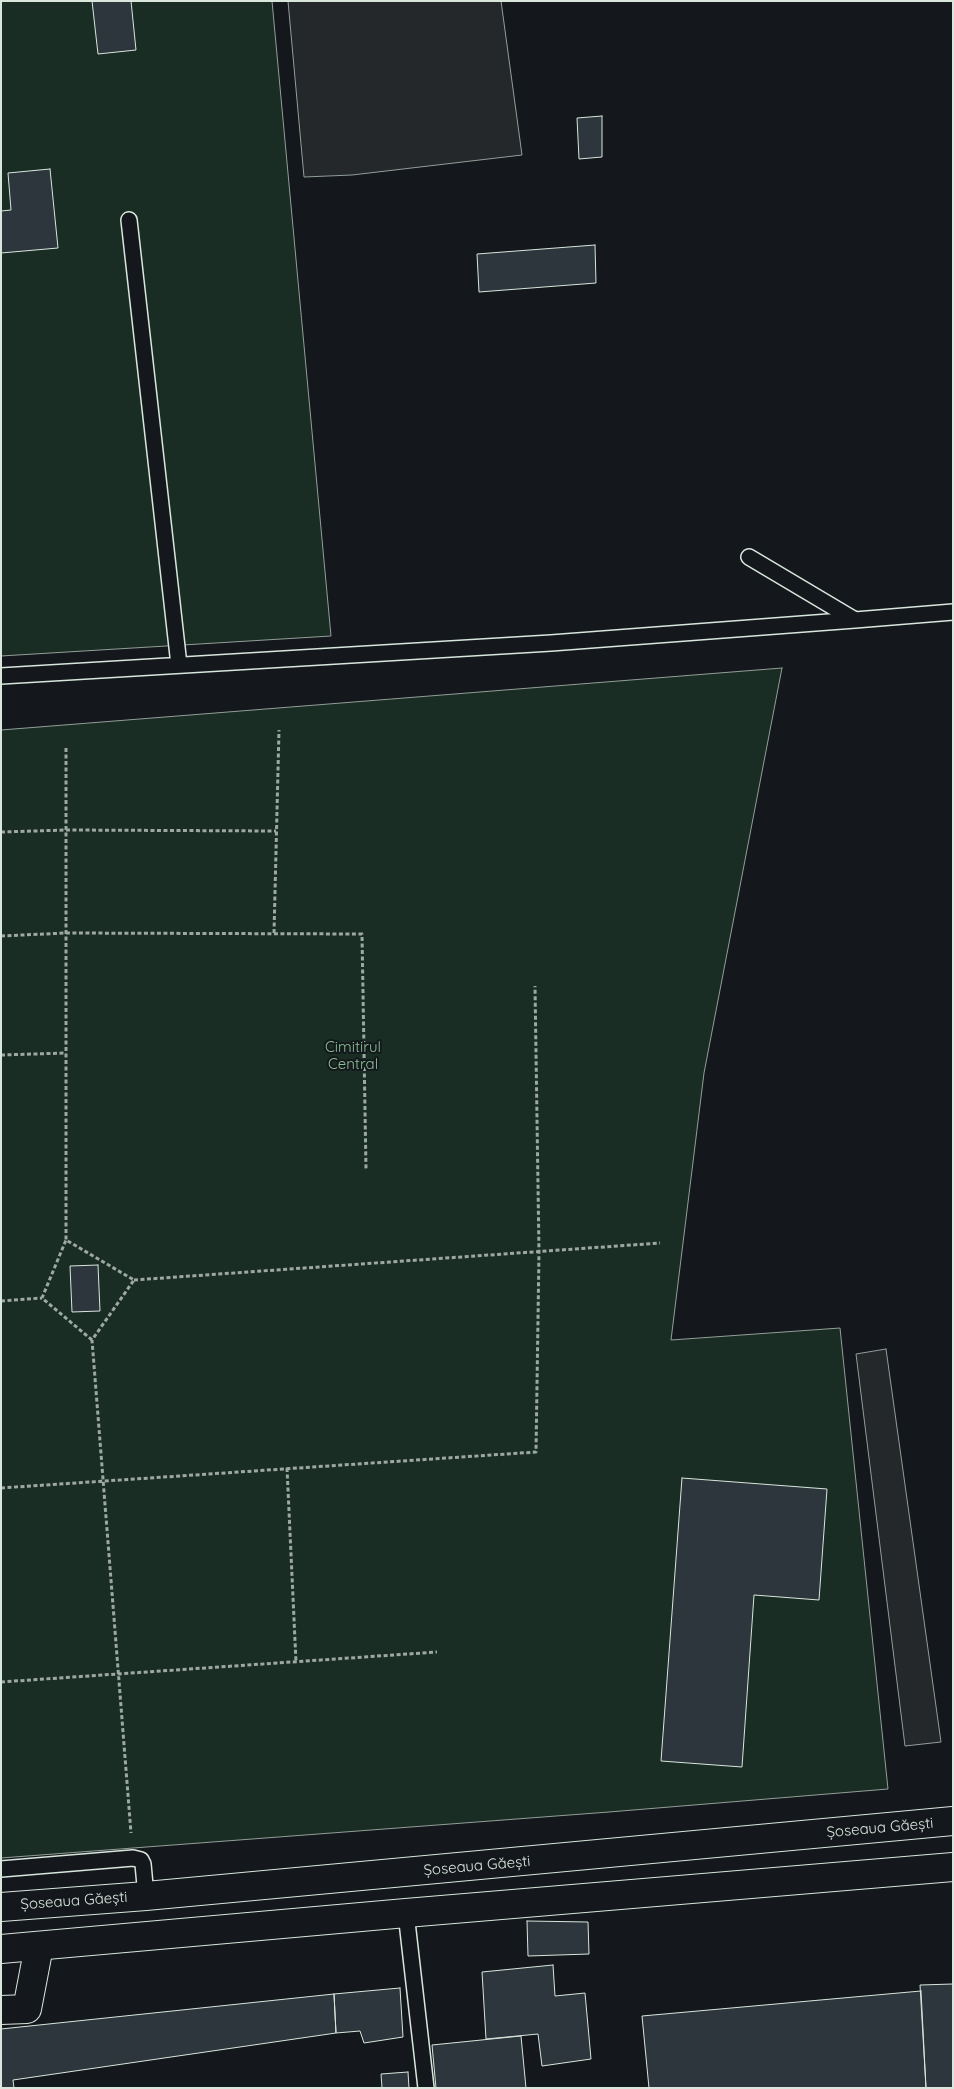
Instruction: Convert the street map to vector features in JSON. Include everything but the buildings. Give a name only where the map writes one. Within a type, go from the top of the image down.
[{"type":"main road","name":"Șoseaua Găești","points":[[1,1907],[146,1896],[953,1821]]},
{"type":"main road","points":[[1,1949],[953,1867]]},
{"type":"main road","points":[[146,1896],[149,1937]]},
{"type":"main road","points":[[1,2010],[27,2009],[39,1946]]},
{"type":"lane","points":[[128,220],[180,665]]},
{"type":"lane","points":[[749,557],[855,620]]},
{"type":"lane","points":[[1,676],[551,644],[953,612]]},
{"type":"lane","points":[[1,1869],[133,1858],[141,1860],[143,1864],[146,1896]]},
{"type":"lane","points":[[406,1913],[426,2088]]},
{"type":"path","points":[[274,933],[279,730]]},
{"type":"path","points":[[42,1298],[66,1240],[66,748]]},
{"type":"path","points":[[1,832],[66,830],[276,831]]},
{"type":"path","points":[[1,936],[66,934],[362,934],[366,1169]]},
{"type":"path","points":[[1,1488],[536,1452],[539,1252],[536,986]]},
{"type":"path","points":[[1,1055],[66,1053]]},
{"type":"path","points":[[66,1240],[134,1280],[660,1243]]},
{"type":"path","points":[[133,1858],[92,1340],[134,1280]]},
{"type":"path","points":[[1,1301],[42,1298],[92,1340]]},
{"type":"path","points":[[287,1468],[296,1662]]},
{"type":"path","points":[[1,1682],[437,1652]]},
{"type":"green space","points":[[1,1],[272,1],[331,636],[1,656]]},
{"type":"green space","name":"Cimitirul Central","points":[[782,668],[704,1073],[671,1340],[840,1328],[888,1789],[1,1858],[1,730]]},
{"type":"shaded area","points":[[288,1],[501,1],[522,155],[352,175],[304,177]]},
{"type":"shaded area","points":[[886,1349],[941,1742],[905,1746],[856,1354]]}]
